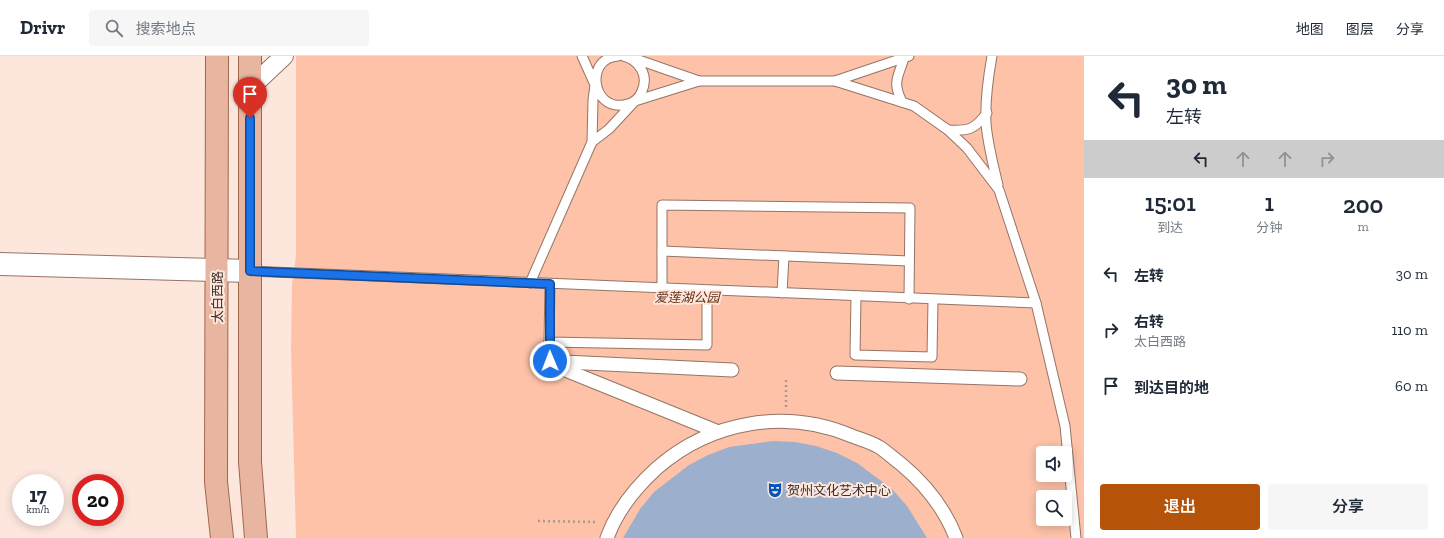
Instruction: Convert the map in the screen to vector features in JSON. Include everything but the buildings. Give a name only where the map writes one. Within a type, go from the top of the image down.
[{"type":"main road","name":"太白西路","points":[[218,56],[216,482],[222,538]]},
{"type":"main road","points":[[250,56],[250,462],[256,538]]},
{"type":"street","points":[[250,88],[284,56]]},
{"type":"street","points":[[0,264],[250,271]]},
{"type":"street","points":[[716,432],[544,361],[732,370]]},
{"type":"street","points":[[837,373],[1020,379]]},
{"type":"street","points":[[607,538],[613,522],[639,484],[674,453],[716,432],[747,423],[787,421],[830,427],[878,447],[919,479],[950,522],[956,538]]},
{"type":"lane","points":[[530,283],[592,142],[592,113],[596,86],[582,56]]},
{"type":"lane","points":[[618,56],[608,59],[601,64],[595,78],[598,93],[611,104],[619,106],[700,81],[835,81],[914,106],[948,130],[966,148],[999,190]]},
{"type":"lane","points":[[992,56],[987,113],[990,150],[999,190],[1036,303],[1065,426],[1076,538]]},
{"type":"lane","points":[[592,142],[609,129],[641,94],[645,78],[637,63],[626,57]]},
{"type":"lane","points":[[626,57],[647,62],[700,81]]},
{"type":"lane","points":[[835,81],[907,57]]},
{"type":"lane","points":[[902,102],[896,89],[897,78],[907,57]]},
{"type":"lane","points":[[948,130],[971,129],[978,126],[987,113]]},
{"type":"lane","points":[[662,289],[662,205],[910,208],[909,299]]},
{"type":"lane","points":[[662,251],[909,261]]},
{"type":"lane","points":[[782,293],[784,256]]},
{"type":"lane","points":[[250,271],[707,291],[1036,303]]},
{"type":"lane","points":[[550,284],[550,361]]},
{"type":"lane","points":[[549,342],[707,345],[707,291]]},
{"type":"lane","points":[[856,296],[855,355],[932,356],[933,300]]},
{"type":"path","points":[[786,380],[787,421]]},
{"type":"path","points":[[538,521],[613,522]]},
{"type":"green space","name":"爱莲湖公园","points":[[296,56],[1084,56],[1084,538],[296,538],[291,349],[292,286],[296,256]]},
{"type":"place","name":"贺州文化艺术中心","points":[[775,490]]},
{"type":"route","points":[[250,118],[250,271],[550,284],[550,361]]}]
